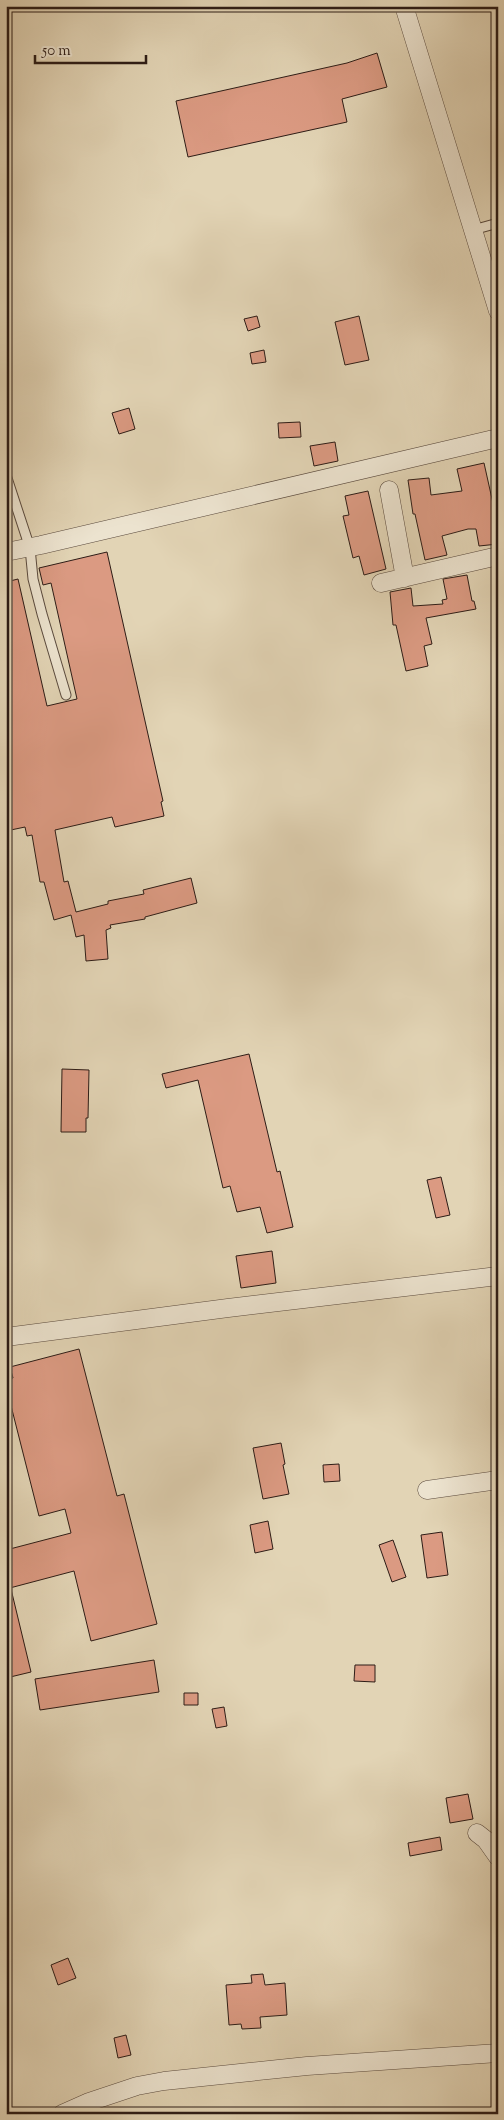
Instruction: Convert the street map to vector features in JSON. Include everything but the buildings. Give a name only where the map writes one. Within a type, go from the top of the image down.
[{"type":"street","points":[[404,6],[498,311]]},
{"type":"street","points":[[6,552],[30,548],[498,438]]},
{"type":"street","points":[[389,490],[404,578]]},
{"type":"street","points":[[381,583],[498,556]]},
{"type":"street","points":[[6,1337],[498,1276]]},
{"type":"street","points":[[427,1490],[498,1480]]},
{"type":"street","points":[[477,1833],[486,1840],[498,1857]]},
{"type":"street","points":[[62,2114],[89,2102],[137,2086],[164,2082],[307,2066],[498,2053]]},
{"type":"lane","points":[[473,230],[498,223]]},
{"type":"lane","points":[[6,475],[30,548],[33,579],[66,695]]}]
